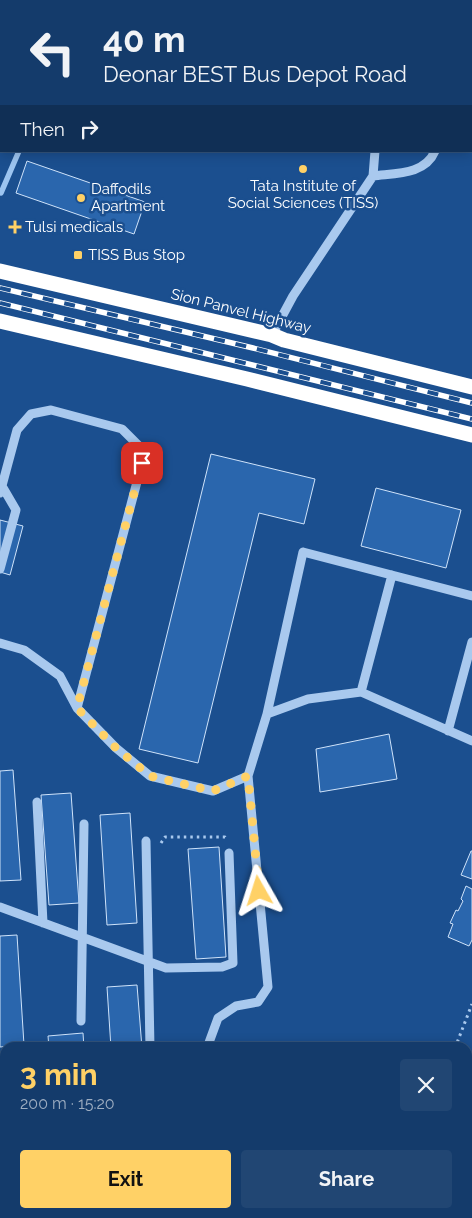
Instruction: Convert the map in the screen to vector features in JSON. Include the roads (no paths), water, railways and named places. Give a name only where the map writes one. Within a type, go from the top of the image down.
[{"type":"highway","name":"Sion Panvel Highway","points":[[0,271],[272,335],[284,340],[472,387]]},
{"type":"highway","points":[[0,321],[247,379],[472,435]]},
{"type":"street","points":[[272,335],[293,296],[373,176],[375,152]]},
{"type":"street","points":[[373,176],[412,171],[428,164],[434,152]]},
{"type":"street","points":[[0,569],[16,510],[1,489],[17,430],[31,414],[51,410],[122,429],[138,445],[142,463],[77,708]]},
{"type":"street","points":[[209,1042],[218,1018],[236,1006],[258,1002],[268,987],[248,776],[267,714],[303,552],[472,596]]},
{"type":"street","points":[[362,692],[392,575]]},
{"type":"street","points":[[448,731],[472,642]]},
{"type":"street","points":[[0,643],[24,650],[60,676],[77,708],[116,748],[150,776],[213,791],[248,776]]},
{"type":"street","points":[[267,714],[308,699],[362,692],[472,741]]},
{"type":"street","points":[[37,802],[43,923]]},
{"type":"street","points":[[81,1021],[84,824]]},
{"type":"street","points":[[146,841],[150,1042]]},
{"type":"street","points":[[0,907],[166,968],[222,967],[233,963],[229,853]]},
{"type":"waterway","points":[[1,193],[19,152]]},
{"type":"railway","points":[[0,288],[253,348],[472,403]]},
{"type":"railway","points":[[0,303],[472,419]]},
{"type":"place","name":"Tata Institute of Social Sciences (TISS)","points":[[303,169]]},
{"type":"place","name":"Daffodils Apartment","points":[[81,198]]},
{"type":"place","name":"Tulsi medicals","points":[[15,227]]},
{"type":"place","name":"TISS Bus Stop","points":[[78,255]]}]
